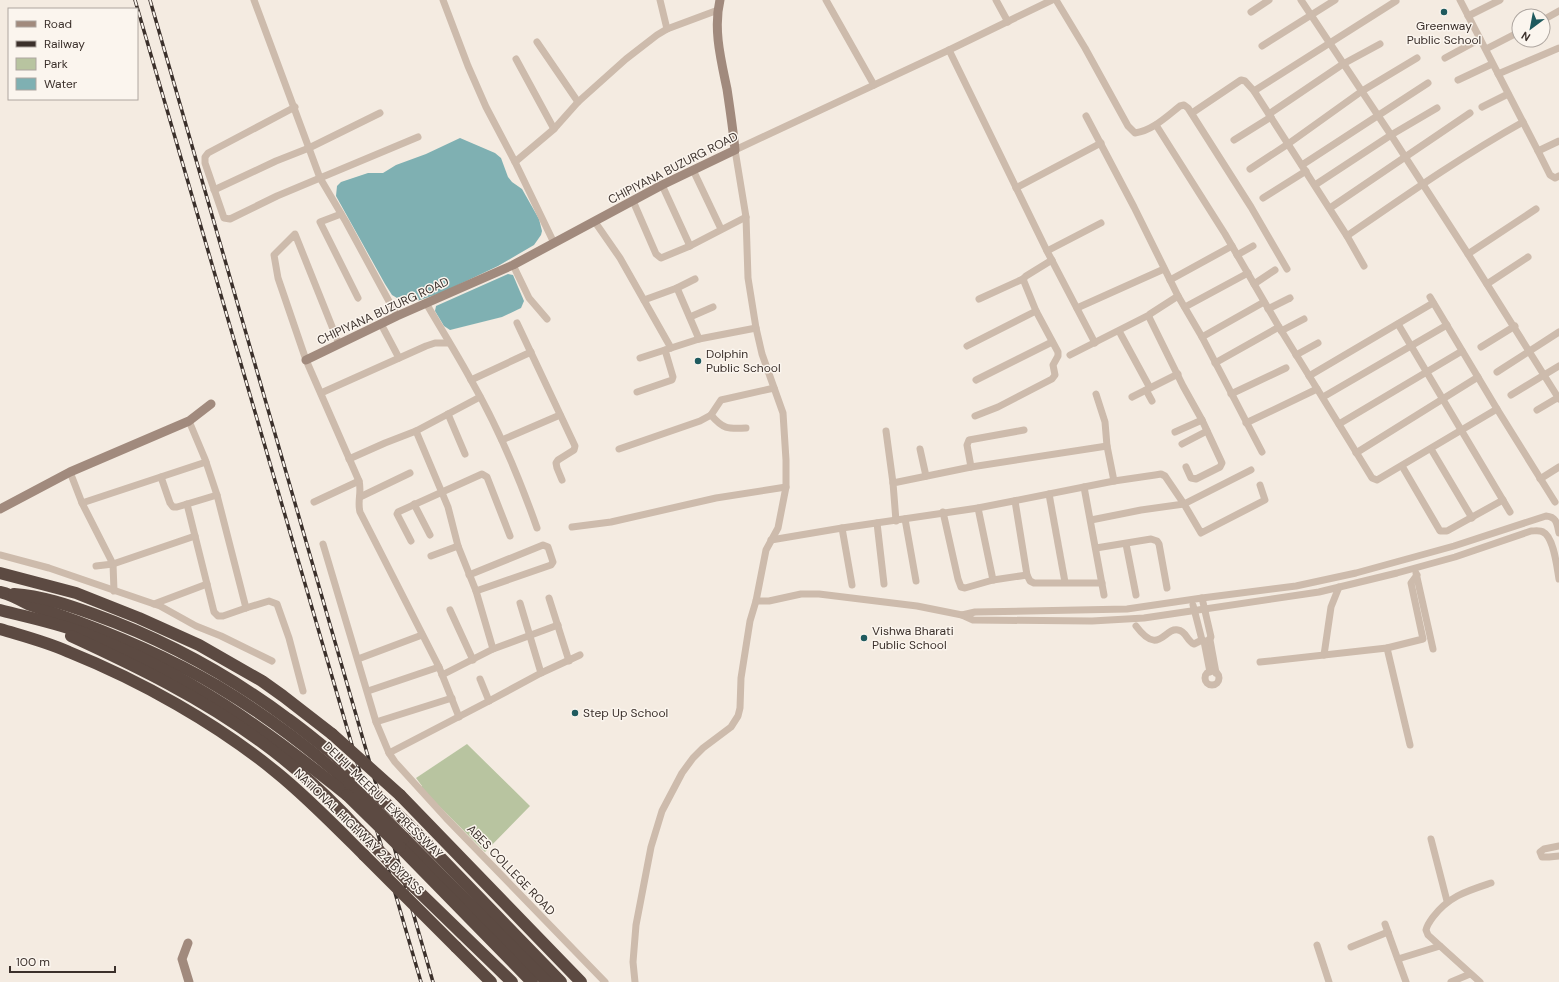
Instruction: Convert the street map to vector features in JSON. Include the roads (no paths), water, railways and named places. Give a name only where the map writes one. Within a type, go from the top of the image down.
[{"type":"highway","points":[[0,573],[69,591],[139,618],[213,653],[247,672],[278,692],[332,734],[400,795],[581,982]]},
{"type":"highway","name":"DELHI-MEERUT EXPRESSWAY","points":[[4,593],[65,620],[90,635],[151,663],[207,694],[251,721],[298,756],[402,843],[547,982]]},
{"type":"highway","points":[[0,610],[36,620],[107,619],[157,640],[201,662],[243,688],[288,718],[338,758],[409,825],[561,982]]},
{"type":"highway","points":[[65,620],[155,676],[201,702],[260,740],[324,794],[415,888],[512,982]]},
{"type":"highway","name":"DELHI-MEERUT EXPRESSWAY","points":[[65,620],[104,630],[217,686],[264,716],[312,751],[349,783],[402,843],[532,982]]},
{"type":"highway","name":"NATIONAL HIGHWAY 24 BYPASS","points":[[0,629],[68,651],[128,679],[197,717],[254,755],[314,804],[491,982]]},
{"type":"street","points":[[254,0],[295,107],[320,178],[397,316]]},
{"type":"street","points":[[443,0],[465,58],[486,107],[515,162],[554,243]]},
{"type":"street","points":[[660,0],[667,29]]},
{"type":"street","points":[[635,982],[633,962],[636,925],[651,848],[662,811],[682,773],[693,758],[703,748],[731,727],[738,716],[740,708],[741,678],[747,638],[766,550],[778,528],[786,488],[784,413],[762,354],[748,278],[746,218],[718,35],[718,10],[720,0]]},
{"type":"street","points":[[826,0],[874,85]]},
{"type":"street","points":[[996,0],[1008,22]]},
{"type":"street","name":"CHIPIYANA BUZURG ROAD","points":[[306,360],[397,316],[513,265],[596,222],[662,185],[1052,0]]},
{"type":"street","points":[[1056,0],[1085,48],[1128,126],[1135,133],[1156,125],[1184,104],[1186,105],[1251,207],[1287,269]]},
{"type":"street","points":[[1251,12],[1269,0]]},
{"type":"street","points":[[1301,0],[1423,184],[1515,326],[1544,376],[1559,398],[1537,410]]},
{"type":"street","points":[[1262,46],[1335,0]]},
{"type":"street","points":[[1254,91],[1396,0]]},
{"type":"street","points":[[1460,0],[1550,175],[1555,178],[1559,176]]},
{"type":"street","points":[[1468,16],[1500,0]]},
{"type":"street","points":[[515,162],[554,129],[578,102],[626,59],[667,29],[718,10]]},
{"type":"street","points":[[1486,49],[1511,36]]},
{"type":"street","points":[[1445,58],[1480,39]]},
{"type":"street","points":[[538,42],[578,102]]},
{"type":"street","points":[[1234,140],[1343,64],[1380,44]]},
{"type":"street","points":[[1498,74],[1559,48]]},
{"type":"street","points":[[949,50],[1047,251],[1095,343]]},
{"type":"street","points":[[1250,169],[1288,144],[1362,91],[1417,58]]},
{"type":"street","points":[[516,59],[554,129]]},
{"type":"street","points":[[1458,80],[1492,64]]},
{"type":"street","points":[[1192,113],[1243,80],[1245,81],[1254,91],[1330,208],[1364,266]]},
{"type":"street","points":[[1263,198],[1377,115],[1428,83]]},
{"type":"street","points":[[1482,108],[1508,94]]},
{"type":"street","points":[[295,107],[208,153],[205,157],[205,163],[223,216],[227,219],[230,219],[277,196],[418,137]]},
{"type":"street","points":[[1315,185],[1391,135],[1437,108]]},
{"type":"street","points":[[214,190],[276,161],[309,148],[380,113]]},
{"type":"street","points":[[1330,208],[1470,113]]},
{"type":"street","points":[[1086,116],[1140,219],[1178,296],[1202,337],[1262,452]]},
{"type":"street","points":[[1347,236],[1423,184],[1523,122]]},
{"type":"street","points":[[1156,125],[1232,246],[1280,329],[1371,477],[1377,480],[1497,410]]},
{"type":"street","points":[[1538,151],[1559,141]]},
{"type":"street","points":[[1016,188],[1101,144]]},
{"type":"street","points":[[693,170],[721,229]]},
{"type":"street","points":[[662,185],[690,246]]},
{"type":"street","points":[[633,201],[658,257],[664,258],[746,218]]},
{"type":"street","points":[[1468,254],[1536,209]]},
{"type":"street","points":[[341,214],[320,222],[358,298]]},
{"type":"street","points":[[596,222],[620,258],[644,300],[668,349],[673,377],[672,380],[637,392]]},
{"type":"street","points":[[1047,251],[1101,223]]},
{"type":"street","points":[[339,344],[295,234],[276,252],[274,259],[278,278],[306,360],[359,481],[361,490],[359,503],[360,512],[442,675],[459,717]]},
{"type":"street","points":[[1170,280],[1232,246]]},
{"type":"street","points":[[1237,255],[1253,246]]},
{"type":"street","points":[[1487,284],[1528,257]]},
{"type":"street","points":[[979,299],[1023,279],[1052,260]]},
{"type":"street","points":[[513,265],[529,298],[547,319]]},
{"type":"street","points":[[1077,308],[1164,269]]},
{"type":"street","points":[[1254,284],[1275,270]]},
{"type":"street","points":[[1185,307],[1248,273]]},
{"type":"street","points":[[644,300],[677,288],[695,279]]},
{"type":"street","points":[[976,416],[998,407],[1054,377],[1055,374],[1053,363],[1058,354],[1036,311],[1023,279]]},
{"type":"street","points":[[677,288],[699,338]]},
{"type":"street","points":[[1070,355],[1149,315],[1178,296]]},
{"type":"street","points":[[1202,337],[1266,305],[1290,298]]},
{"type":"street","points":[[1309,376],[1398,324],[1431,300],[1497,410],[1555,502]]},
{"type":"street","points":[[426,303],[472,380],[502,440],[524,490],[537,528]]},
{"type":"street","points":[[690,317],[713,307]]},
{"type":"street","points":[[967,346],[1036,311]]},
{"type":"street","points":[[1149,315],[1222,460],[1222,465],[1194,480],[1191,478],[1186,467]]},
{"type":"street","points":[[1215,363],[1280,329],[1304,319]]},
{"type":"street","points":[[517,323],[575,448],[556,463],[556,468],[562,480]]},
{"type":"street","points":[[381,324],[399,358]]},
{"type":"street","points":[[1398,324],[1510,512]]},
{"type":"street","points":[[1323,398],[1447,325]]},
{"type":"street","points":[[1481,347],[1515,326]]},
{"type":"street","points":[[640,358],[699,338],[756,328]]},
{"type":"street","points":[[1119,331],[1148,389],[1152,401]]},
{"type":"street","points":[[1497,372],[1559,332]]},
{"type":"street","points":[[976,380],[1052,342]]},
{"type":"street","points":[[321,393],[431,344],[449,343]]},
{"type":"street","points":[[1296,355],[1318,343]]},
{"type":"street","points":[[1339,424],[1462,351]]},
{"type":"street","points":[[472,380],[531,352]]},
{"type":"street","points":[[1511,395],[1559,366]]},
{"type":"street","points":[[1231,394],[1286,368]]},
{"type":"street","points":[[1132,397],[1178,374]]},
{"type":"street","points":[[1356,454],[1442,399],[1478,378]]},
{"type":"street","points":[[619,449],[700,421],[711,415],[717,404],[725,398],[774,388]]},
{"type":"street","points":[[1246,423],[1317,389]]},
{"type":"street","points":[[1096,394],[1105,422],[1107,446],[1114,481]]},
{"type":"street","points":[[349,459],[416,431],[480,397]]},
{"type":"street","points":[[0,509],[70,472],[189,421],[211,404]]},
{"type":"street","points":[[448,414],[465,454]]},
{"type":"street","points":[[502,440],[560,414]]},
{"type":"street","points":[[711,415],[717,423],[726,428],[746,428]]},
{"type":"street","points":[[1175,432],[1202,420]]},
{"type":"street","points":[[189,421],[217,494],[246,608]]},
{"type":"street","points":[[971,467],[967,445],[969,440],[1024,430]]},
{"type":"street","points":[[416,431],[448,507],[458,546],[476,591],[493,649]]},
{"type":"street","points":[[886,431],[896,521]]},
{"type":"street","points":[[1182,444],[1207,431]]},
{"type":"street","points":[[892,483],[971,467],[1107,446]]},
{"type":"street","points":[[920,449],[926,476]]},
{"type":"street","points":[[1431,449],[1472,518]]},
{"type":"street","points":[[82,503],[206,462]]},
{"type":"street","points":[[1402,466],[1440,531],[1447,531],[1503,500]]},
{"type":"street","points":[[1540,479],[1559,467]]},
{"type":"street","points":[[1091,520],[1141,510],[1184,504],[1252,470]]},
{"type":"street","points":[[70,472],[82,503],[113,564],[114,591]]},
{"type":"street","points":[[360,497],[410,473]]},
{"type":"street","points":[[772,540],[842,528],[896,521],[943,512],[978,508],[1114,481],[1161,474],[1165,476],[1184,504],[1201,533],[1265,500],[1260,485]]},
{"type":"street","points":[[411,541],[397,513],[399,510],[443,493],[480,475],[486,476],[510,536]]},
{"type":"street","points":[[161,477],[170,503],[173,507],[217,494]]},
{"type":"street","points":[[314,502],[359,481]]},
{"type":"street","points":[[572,527],[611,522],[716,498],[786,488]]},
{"type":"street","points":[[1084,488],[1104,595]]},
{"type":"street","points":[[1049,494],[1065,582]]},
{"type":"street","points":[[1015,501],[1027,575],[1030,581],[1034,583],[1102,583]]},
{"type":"street","points":[[187,504],[214,612],[218,616],[223,616],[269,601],[277,604],[289,638],[303,691]]},
{"type":"street","points":[[414,504],[430,534]]},
{"type":"street","points":[[978,508],[993,580]]},
{"type":"street","points":[[943,512],[959,584],[961,587],[965,588],[993,580],[1027,575]]},
{"type":"street","points":[[962,615],[975,612],[1127,609],[1296,586],[1318,582],[1454,546],[1542,517],[1551,517],[1556,522],[1559,533]]},
{"type":"street","points":[[905,519],[916,581]]},
{"type":"street","points":[[877,523],[884,584]]},
{"type":"street","points":[[1518,525],[1523,534]]},
{"type":"street","points":[[842,528],[852,585]]},
{"type":"street","points":[[756,601],[769,601],[801,594],[819,594],[917,606],[962,615],[973,620],[1092,621],[1144,618],[1319,592],[1413,568],[1523,534],[1539,531],[1544,532],[1552,544],[1559,579]]},
{"type":"street","points":[[96,566],[113,564],[195,536]]},
{"type":"street","points":[[1096,548],[1152,540],[1157,541],[1159,544],[1167,588]]},
{"type":"street","name":"ABES COLLEGE ROAD","points":[[323,544],[376,722],[389,753],[446,818],[605,982]]},
{"type":"street","points":[[1126,544],[1136,595]]},
{"type":"street","points":[[469,574],[543,545],[548,547],[553,562],[551,565],[476,591]]},
{"type":"street","points":[[431,556],[458,546]]},
{"type":"street","points":[[0,555],[49,568],[154,604],[196,626],[221,636],[272,661]]},
{"type":"street","points":[[1410,558],[1417,575],[1433,649]]},
{"type":"street","points":[[1260,662],[1387,648],[1423,639],[1411,583],[1417,575]]},
{"type":"street","points":[[1318,582],[1319,592]]},
{"type":"street","points":[[154,604],[207,584]]},
{"type":"street","points":[[1324,655],[1331,607],[1339,587]]},
{"type":"street","points":[[549,598],[569,661]]},
{"type":"street","points":[[1136,626],[1146,636],[1156,641],[1161,640],[1170,631],[1175,629],[1184,633],[1189,642],[1194,644],[1205,640],[1210,637],[1202,598]]},
{"type":"street","points":[[1192,599],[1194,610],[1205,640],[1213,673]]},
{"type":"street","points":[[520,603],[541,673]]},
{"type":"street","points":[[450,610],[473,660]]},
{"type":"street","points":[[442,675],[493,649],[558,625]]},
{"type":"street","points":[[358,659],[422,635]]},
{"type":"street","points":[[1387,648],[1410,746]]},
{"type":"street","points":[[389,753],[489,702],[541,673],[580,655]]},
{"type":"street","points":[[368,691],[438,667]]},
{"type":"street","points":[[480,679],[489,702]]},
{"type":"street","points":[[376,722],[452,698]]},
{"type":"street","points":[[1431,839],[1447,901]]},
{"type":"street","points":[[1559,846],[1544,848],[1540,852],[1542,857],[1546,858],[1559,856]]},
{"type":"street","points":[[1480,982],[1428,935],[1426,930],[1438,910],[1447,901],[1464,892],[1491,883]]},
{"type":"street","points":[[1385,924],[1406,982]]},
{"type":"street","points":[[1351,946],[1388,932]]},
{"type":"street","points":[[188,943],[182,959],[189,982]]},
{"type":"street","points":[[1317,945],[1329,982]]},
{"type":"street","points":[[1398,959],[1440,946]]},
{"type":"street","points":[[1451,982],[1470,974]]},
{"type":"water","points":[[460,138],[495,153],[501,158],[508,177],[522,189],[539,219],[542,231],[541,235],[534,245],[498,266],[441,293],[413,302],[402,301],[392,295],[385,284],[336,196],[337,186],[341,182],[368,173],[383,173],[396,165],[426,154]]},
{"type":"water","points":[[508,274],[513,275],[524,301],[521,308],[502,317],[450,330],[444,326],[435,311],[436,306]]},
{"type":"railway","points":[[135,0],[137,8]]},
{"type":"railway","points":[[150,0],[433,982]]},
{"type":"railway","points":[[138,10],[421,982]]},
{"type":"place","name":"Greenway Public School","points":[[1444,12]]},
{"type":"place","name":"Dolphin Public School","points":[[698,361]]},
{"type":"place","name":"Vishwa Bharati Public School","points":[[864,638]]},
{"type":"place","name":"Step Up School","points":[[575,713]]}]
